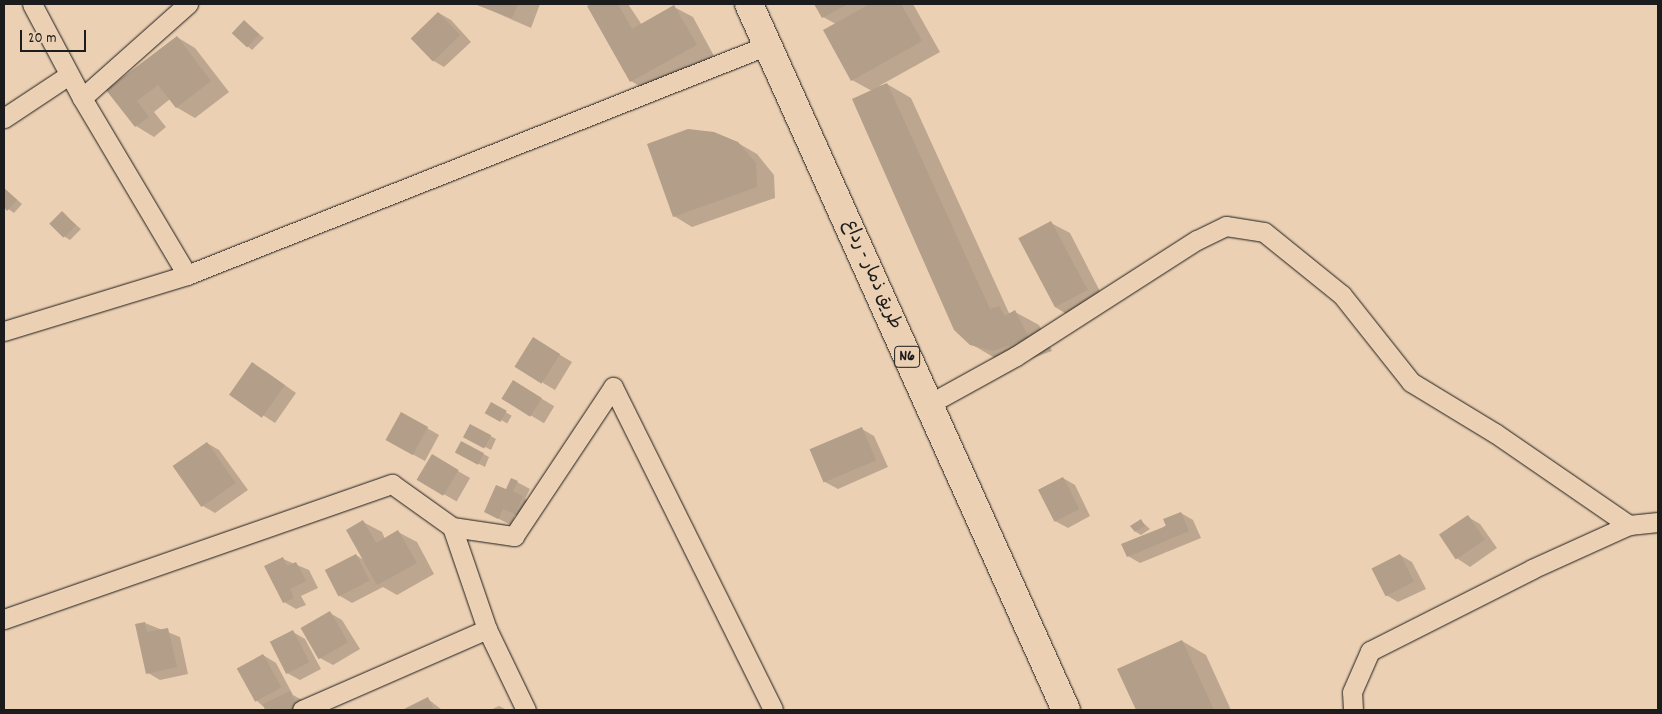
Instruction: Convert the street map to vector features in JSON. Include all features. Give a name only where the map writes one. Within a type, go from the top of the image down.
[{"type":"main road","name":"طريق ذمار - رداع","points":[[749,4],[1066,710]]},
{"type":"street","points":[[32,4],[82,98],[187,274]]},
{"type":"street","points":[[82,98],[188,4]]},
{"type":"street","points":[[4,331],[187,274],[768,45]]},
{"type":"street","points":[[4,118],[69,74]]},
{"type":"street","points":[[929,404],[1016,356],[1197,240],[1226,226],[1264,232],[1342,295],[1411,382],[1494,433],[1629,525]]},
{"type":"street","points":[[4,619],[392,484],[452,527],[514,536],[613,387],[773,710]]},
{"type":"street","points":[[1353,710],[1352,692],[1370,651],[1532,569],[1629,525],[1658,522]]},
{"type":"street","points":[[452,527],[487,629],[526,710]]},
{"type":"street","points":[[302,710],[487,629]]},
{"type":"building","points":[[474,4],[518,4],[512,18]]},
{"type":"building","points":[[592,4],[618,4],[632,29],[674,5],[697,45],[630,82],[587,6]]},
{"type":"building","points":[[814,4],[848,4],[822,18]]},
{"type":"building","points":[[870,4],[901,4],[922,41],[851,81],[823,30]]},
{"type":"building","points":[[438,12],[460,35],[433,61],[411,38]]},
{"type":"building","points":[[244,20],[259,34],[247,47],[232,33]]},
{"type":"building","points":[[177,36],[211,81],[176,108],[158,85],[137,101],[149,117],[135,127],[106,90]]},
{"type":"building","points":[[887,83],[990,309],[999,306],[1005,316],[1015,310],[1029,338],[993,351],[970,345],[954,330],[852,99]]},
{"type":"building","points":[[688,129],[714,132],[738,142],[756,163],[757,187],[673,217],[647,144]]},
{"type":"building","points":[[4,188],[17,200],[7,211],[4,207]]},
{"type":"building","points":[[62,211],[76,225],[63,238],[49,224]]},
{"type":"building","points":[[1051,221],[1088,290],[1055,307],[1018,238]]},
{"type":"building","points":[[533,337],[560,354],[542,384],[514,367]]},
{"type":"building","points":[[252,362],[285,385],[262,418],[229,395]]},
{"type":"building","points":[[513,380],[542,398],[530,417],[501,399]]},
{"type":"building","points":[[491,402],[507,411],[500,422],[485,413]]},
{"type":"building","points":[[401,412],[428,427],[413,455],[385,440]]},
{"type":"building","points":[[470,424],[491,435],[484,449],[463,437]]},
{"type":"building","points":[[862,427],[876,460],[824,482],[810,449]]},
{"type":"building","points":[[461,441],[484,453],[478,465],[455,452]]},
{"type":"building","points":[[207,442],[236,483],[201,507],[173,466]]},
{"type":"building","points":[[432,454],[459,470],[443,496],[417,480]]},
{"type":"building","points":[[1063,477],[1079,509],[1054,522],[1038,490]]},
{"type":"building","points":[[511,478],[518,481],[513,491],[523,496],[515,514],[503,509],[498,519],[484,512],[496,485],[506,489]]},
{"type":"building","points":[[1181,512],[1189,531],[1127,557],[1121,544],[1166,526],[1163,519]]},
{"type":"building","points":[[1468,515],[1485,540],[1456,559],[1439,535]]},
{"type":"building","points":[[1141,519],[1145,526],[1135,532],[1130,526]]},
{"type":"building","points":[[363,520],[376,543],[398,530],[417,563],[377,585],[346,530]]},
{"type":"building","points":[[356,554],[370,581],[338,597],[325,570]]},
{"type":"building","points":[[1400,554],[1414,582],[1386,596],[1371,569]]},
{"type":"building","points":[[283,557],[287,566],[296,562],[306,581],[290,589],[294,598],[283,603],[264,566]]},
{"type":"building","points":[[330,611],[348,642],[319,659],[301,628]]},
{"type":"building","points":[[145,622],[147,632],[168,628],[177,667],[146,674],[135,624]]},
{"type":"building","points":[[293,630],[309,662],[286,674],[270,642]]},
{"type":"building","points":[[1182,640],[1214,710],[1136,710],[1117,669]]},
{"type":"building","points":[[263,654],[281,687],[255,702],[237,669]]},
{"type":"building","points":[[290,691],[299,710],[265,710],[263,704]]},
{"type":"building","points":[[428,697],[434,710],[402,710]]}]
